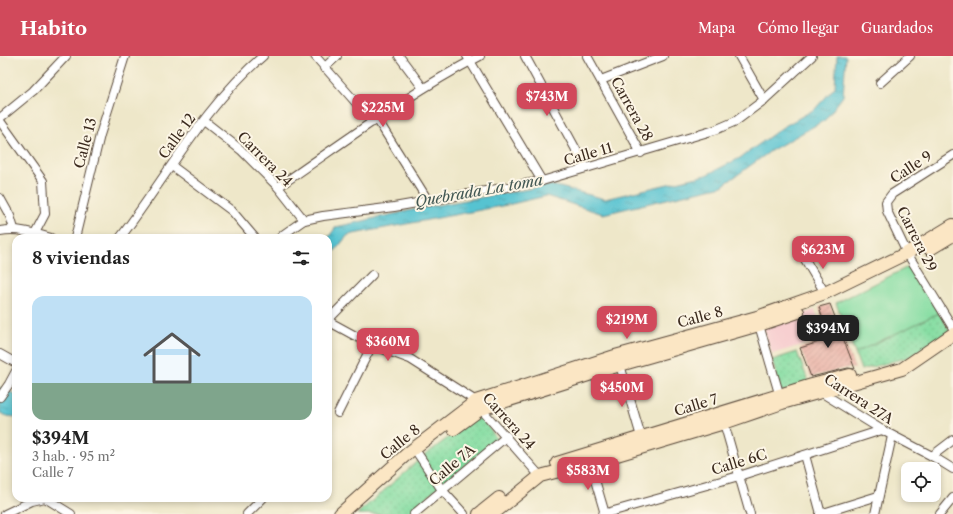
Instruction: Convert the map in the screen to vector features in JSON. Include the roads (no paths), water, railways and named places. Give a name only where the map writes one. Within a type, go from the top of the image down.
[{"type":"main road","name":"Calle 8","points":[[340,514],[408,453],[479,405],[615,356],[757,316],[825,294],[909,257],[953,225]]},
{"type":"main road","name":"Calle 8","points":[[352,514],[418,454],[479,405],[759,326],[831,299],[953,235]]},
{"type":"main road","name":"Calle 7","points":[[479,514],[538,473],[816,388],[902,370],[953,334]]},
{"type":"main road","name":"Calle 7","points":[[493,514],[538,473],[590,463],[643,442],[724,423],[781,399]]},
{"type":"street","points":[[0,118],[33,91],[66,56]]},
{"type":"street","name":"Calle 13","points":[[76,234],[100,135],[124,56]]},
{"type":"street","name":"Calle 12","points":[[123,234],[225,94],[263,56]]},
{"type":"street","points":[[315,56],[324,68],[375,121],[429,202]]},
{"type":"street","points":[[324,68],[337,56]]},
{"type":"street","points":[[399,56],[424,88]]},
{"type":"street","points":[[278,187],[424,88],[469,59],[480,56]]},
{"type":"street","points":[[525,56],[586,168]]},
{"type":"street","name":"Carrera 28","points":[[587,56],[641,153]]},
{"type":"street","points":[[601,80],[663,56]]},
{"type":"street","points":[[739,56],[764,100]]},
{"type":"street","name":"Calle 11","points":[[284,234],[304,220],[323,216],[429,202],[542,181],[641,153],[722,127],[736,121],[764,100],[812,56]]},
{"type":"street","points":[[880,84],[910,56]]},
{"type":"street","points":[[469,59],[542,181]]},
{"type":"street","points":[[0,121],[43,182],[44,214],[35,233]]},
{"type":"street","name":"Carrera 24","points":[[204,121],[241,150],[278,187],[304,220]]},
{"type":"street","name":"Calle 9","points":[[886,202],[892,194],[953,155]]},
{"type":"street","points":[[172,166],[232,211],[252,234]]},
{"type":"street","points":[[0,198],[10,216],[14,229]]},
{"type":"street","name":"Carrera 29","points":[[886,202],[887,212],[909,257],[953,328]]},
{"type":"street","points":[[0,231],[14,229],[38,234]]},
{"type":"street","points":[[803,256],[825,294]]},
{"type":"street","points":[[332,317],[372,275]]},
{"type":"street","name":"Carrera 24","points":[[332,323],[372,345],[410,360],[479,405],[538,473]]},
{"type":"street","points":[[759,326],[781,399]]},
{"type":"street","points":[[338,413],[372,345]]},
{"type":"street","points":[[0,354],[12,361]]},
{"type":"street","points":[[620,364],[643,442]]},
{"type":"street","points":[[0,397],[12,378]]},
{"type":"street","name":"Carrera 27A","points":[[816,388],[892,436]]},
{"type":"street","points":[[724,423],[750,514]]},
{"type":"street","name":"Calle 6C","points":[[604,514],[739,476],[882,430]]},
{"type":"street","name":"Calle 7A","points":[[414,514],[506,436]]},
{"type":"street","points":[[875,514],[892,436],[932,456],[953,470]]},
{"type":"street","points":[[932,456],[953,440]]},
{"type":"street","points":[[418,454],[442,490],[464,514]]},
{"type":"street","points":[[805,455],[820,514],[878,496]]},
{"type":"street","points":[[590,463],[604,514]]},
{"type":"street","points":[[940,514],[953,498]]},
{"type":"street","points":[[5,514],[30,502]]},
{"type":"street","points":[[52,502],[71,514]]},
{"type":"street","points":[[247,514],[259,502]]},
{"type":"water","points":[[837,56],[846,56],[843,96],[825,120],[772,150],[722,186],[603,214],[546,196],[507,205],[348,235],[332,254],[331,234],[336,227],[421,208],[552,185],[605,199],[706,175],[740,158],[783,127],[815,109],[835,87]]},
{"type":"water","points":[[0,387],[12,393],[12,417],[0,413]]},
{"type":"water label","name":"Quebrada La toma","points":[[479,191]]}]
